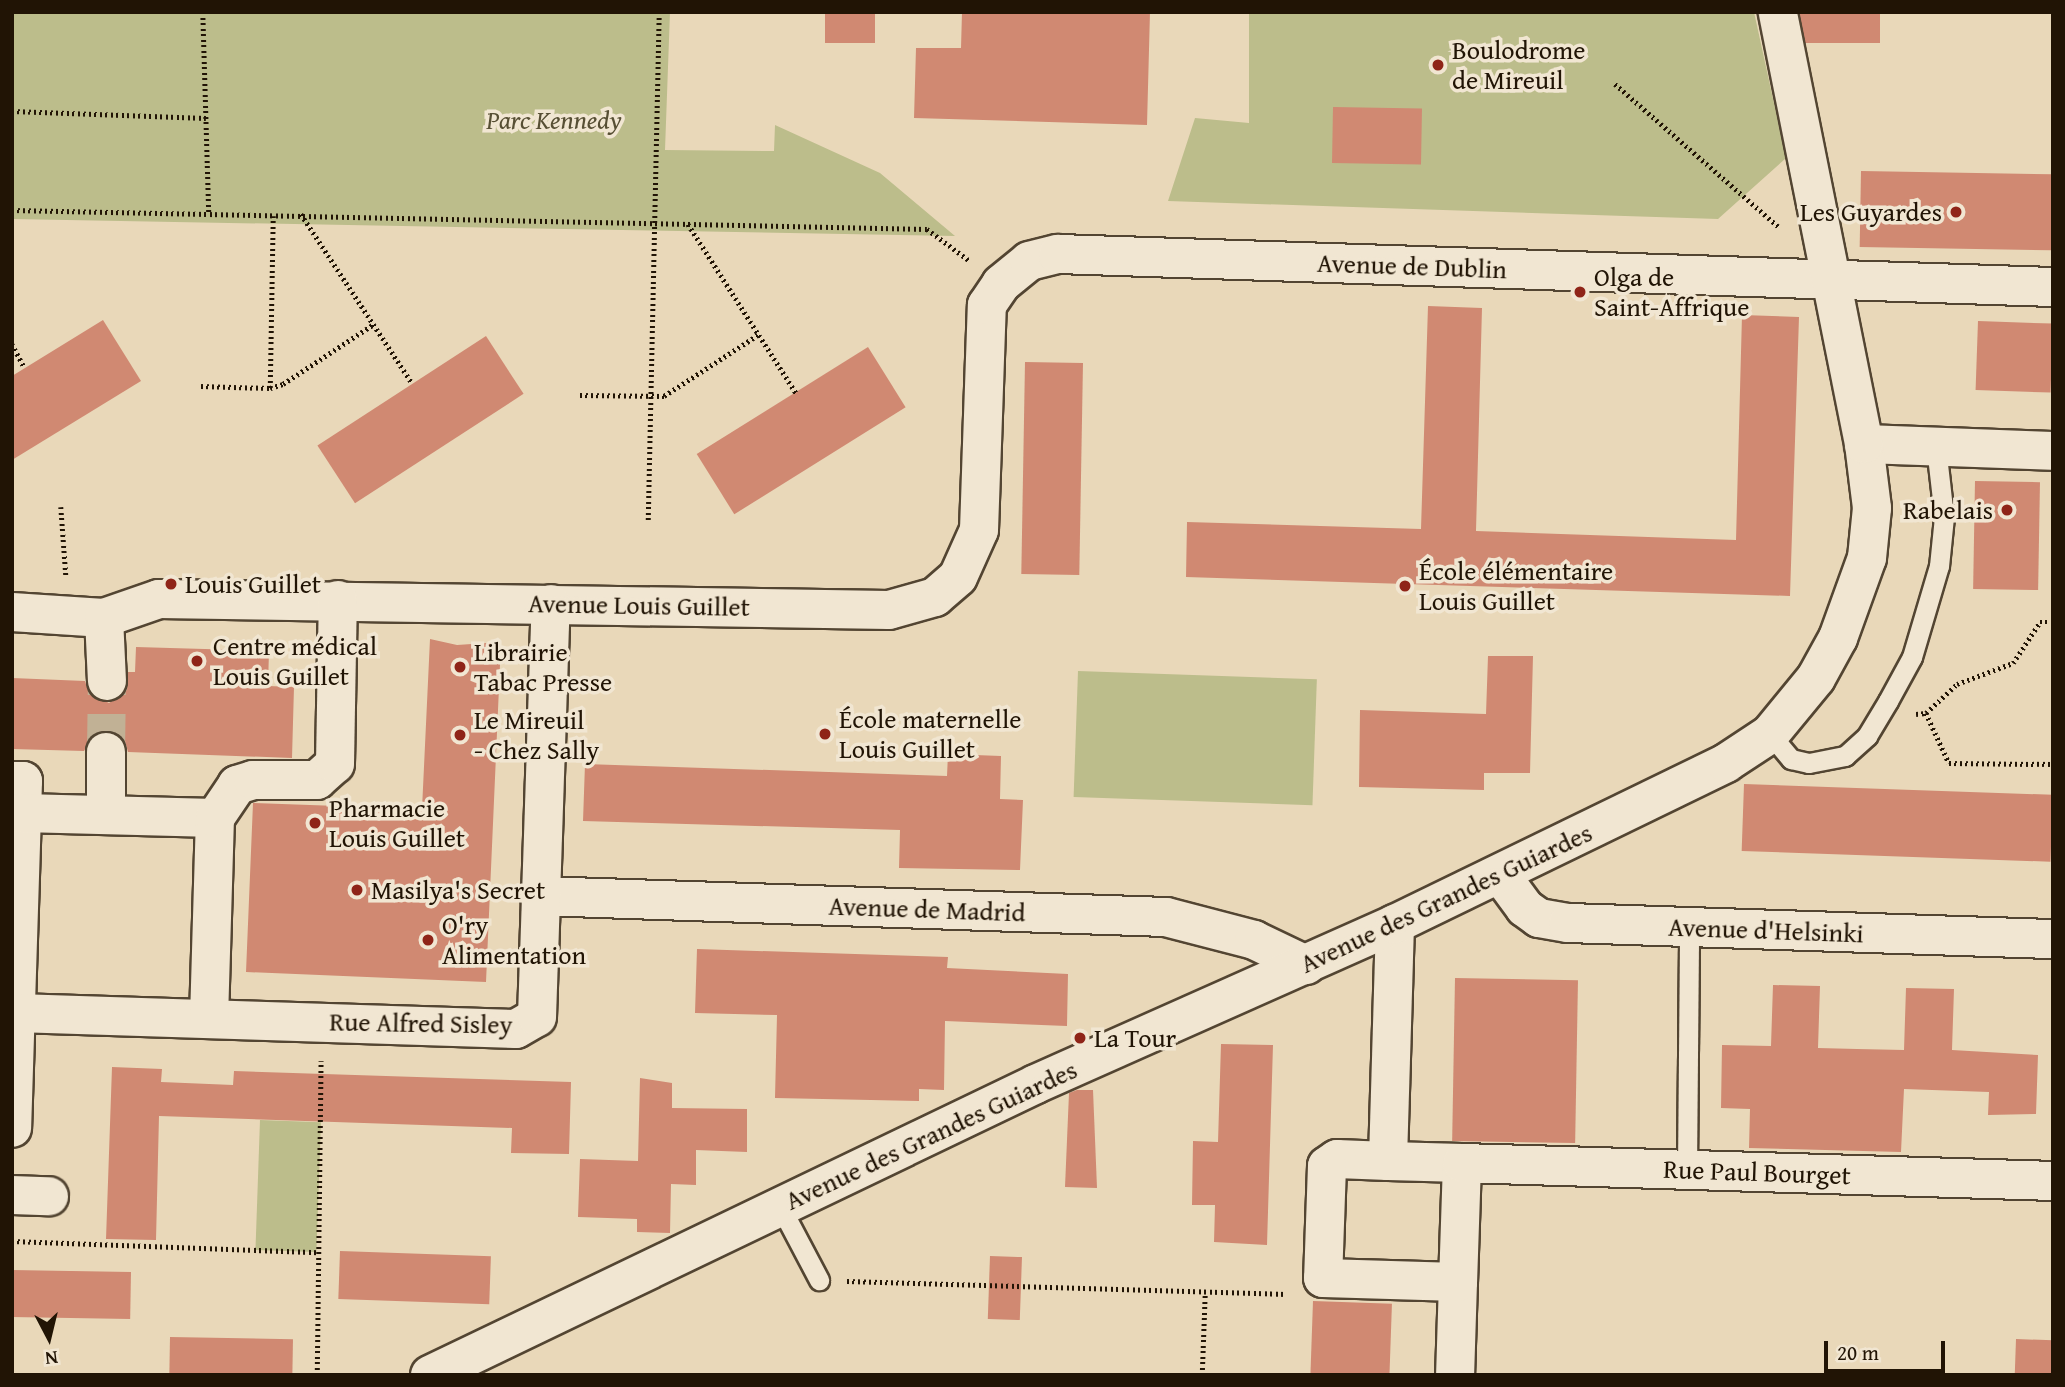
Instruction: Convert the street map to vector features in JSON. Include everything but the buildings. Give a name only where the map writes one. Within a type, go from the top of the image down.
[{"type":"street","name":"Avenue des Grandes Guiardes","points":[[430,1375],[1036,1084],[1306,965],[1500,874],[1726,764],[1770,734],[1816,678],[1855,598],[1867,558],[1872,508],[1864,444],[1778,12]]},
{"type":"street","name":"Avenue de Dublin","points":[[1001,284],[1029,261],[1058,254],[2053,287]]},
{"type":"street","name":"Avenue Louis Guillet","points":[[12,612],[104,618],[159,598],[890,610],[935,597],[958,577],[979,530],[987,305],[1001,284]]},
{"type":"street","points":[[1864,444],[2053,451]]},
{"type":"street","points":[[209,1018],[215,818],[237,785],[253,780],[317,780],[335,764],[338,600]]},
{"type":"street","name":"Rue Alfred Sisley","points":[[16,1013],[516,1029],[537,1017],[551,604]]},
{"type":"street","points":[[104,618],[107,681]]},
{"type":"street","points":[[106,752],[106,815]]},
{"type":"street","points":[[12,1128],[16,1013],[17,797],[106,815],[215,818]]},
{"type":"street","name":"Avenue d'Helsinki","points":[[1500,874],[1525,908],[1539,918],[1689,927],[2053,939]]},
{"type":"street","name":"Avenue de Madrid","points":[[540,895],[1166,916],[1254,940],[1306,965]]},
{"type":"street","points":[[1388,1161],[1395,924]]},
{"type":"street","name":"Rue Paul Bourget","points":[[1323,1278],[1326,1166],[1337,1159],[2053,1181]]},
{"type":"street","points":[[1455,1375],[1462,1163]]},
{"type":"street","points":[[1323,1278],[1458,1282]]},
{"type":"lane","points":[[1770,734],[1791,759],[1828,761],[1845,756],[1878,718],[1912,657],[1939,566],[1944,517],[1936,447]]},
{"type":"lane","points":[[1687,1170],[1689,927]]},
{"type":"lane","points":[[780,1206],[819,1280]]},
{"type":"path","points":[[203,12],[209,214]]},
{"type":"path","points":[[648,520],[659,12]]},
{"type":"path","points":[[1615,83],[1788,236]]},
{"type":"path","points":[[12,111],[206,118]]},
{"type":"path","points":[[12,210],[927,229],[1001,284]]},
{"type":"path","points":[[302,214],[412,383]]},
{"type":"path","points":[[270,388],[274,216]]},
{"type":"path","points":[[688,224],[796,393]]},
{"type":"path","points":[[201,386],[270,388],[374,324]]},
{"type":"path","points":[[580,395],[649,399],[664,396],[758,335]]},
{"type":"path","points":[[12,344],[25,368]]},
{"type":"path","points":[[61,507],[66,614]]},
{"type":"path","points":[[1878,718],[1926,713],[1957,684],[2014,663],[2040,622],[2053,622]]},
{"type":"path","points":[[1926,713],[1949,763],[2053,764]]},
{"type":"path","points":[[317,1375],[321,1022]]},
{"type":"path","points":[[12,1241],[318,1252]]},
{"type":"path","points":[[819,1280],[1304,1295],[1323,1278]]},
{"type":"path","points":[[1202,1375],[1205,1293]]},
{"type":"green space","name":"Parc Kennedy","points":[[12,12],[670,12],[665,150],[774,151],[775,125],[880,173],[955,236],[12,219]]},
{"type":"green space","points":[[1249,12],[1754,12],[1786,158],[1718,219],[1168,201],[1195,118],[1249,123]]},
{"type":"green space","points":[[1078,671],[1317,679],[1312,805],[1074,797]]},
{"type":"green space","points":[[260,1120],[321,1122],[316,1252],[255,1250]]},
{"type":"tunnel","points":[[106,752],[107,681]]},
{"type":"place","name":"Boulodrome de Mireuil","points":[[1438,65]]},
{"type":"place","name":"Les Guyardes","points":[[1956,212]]},
{"type":"place","name":"Olga de Saint-Affrique","points":[[1580,292]]},
{"type":"place","name":"Rabelais","points":[[2007,510]]},
{"type":"place","name":"Louis Guillet","points":[[171,584]]},
{"type":"place","name":"École élémentaire Louis Guillet","points":[[1405,586]]},
{"type":"place","name":"Centre médical Louis Guillet","points":[[197,661]]},
{"type":"place","name":"Librairie Tabac Presse","points":[[460,667]]},
{"type":"place","name":"École maternelle Louis Guillet","points":[[825,734]]},
{"type":"place","name":"Le Mireuil - Chez Sally","points":[[460,735]]},
{"type":"place","name":"Pharmacie Louis Guillet","points":[[315,823]]},
{"type":"place","name":"Masilya's Secret","points":[[357,890]]},
{"type":"place","name":"O'ry Alimentation","points":[[428,940]]},
{"type":"place","name":"La Tour","points":[[1080,1038]]}]
